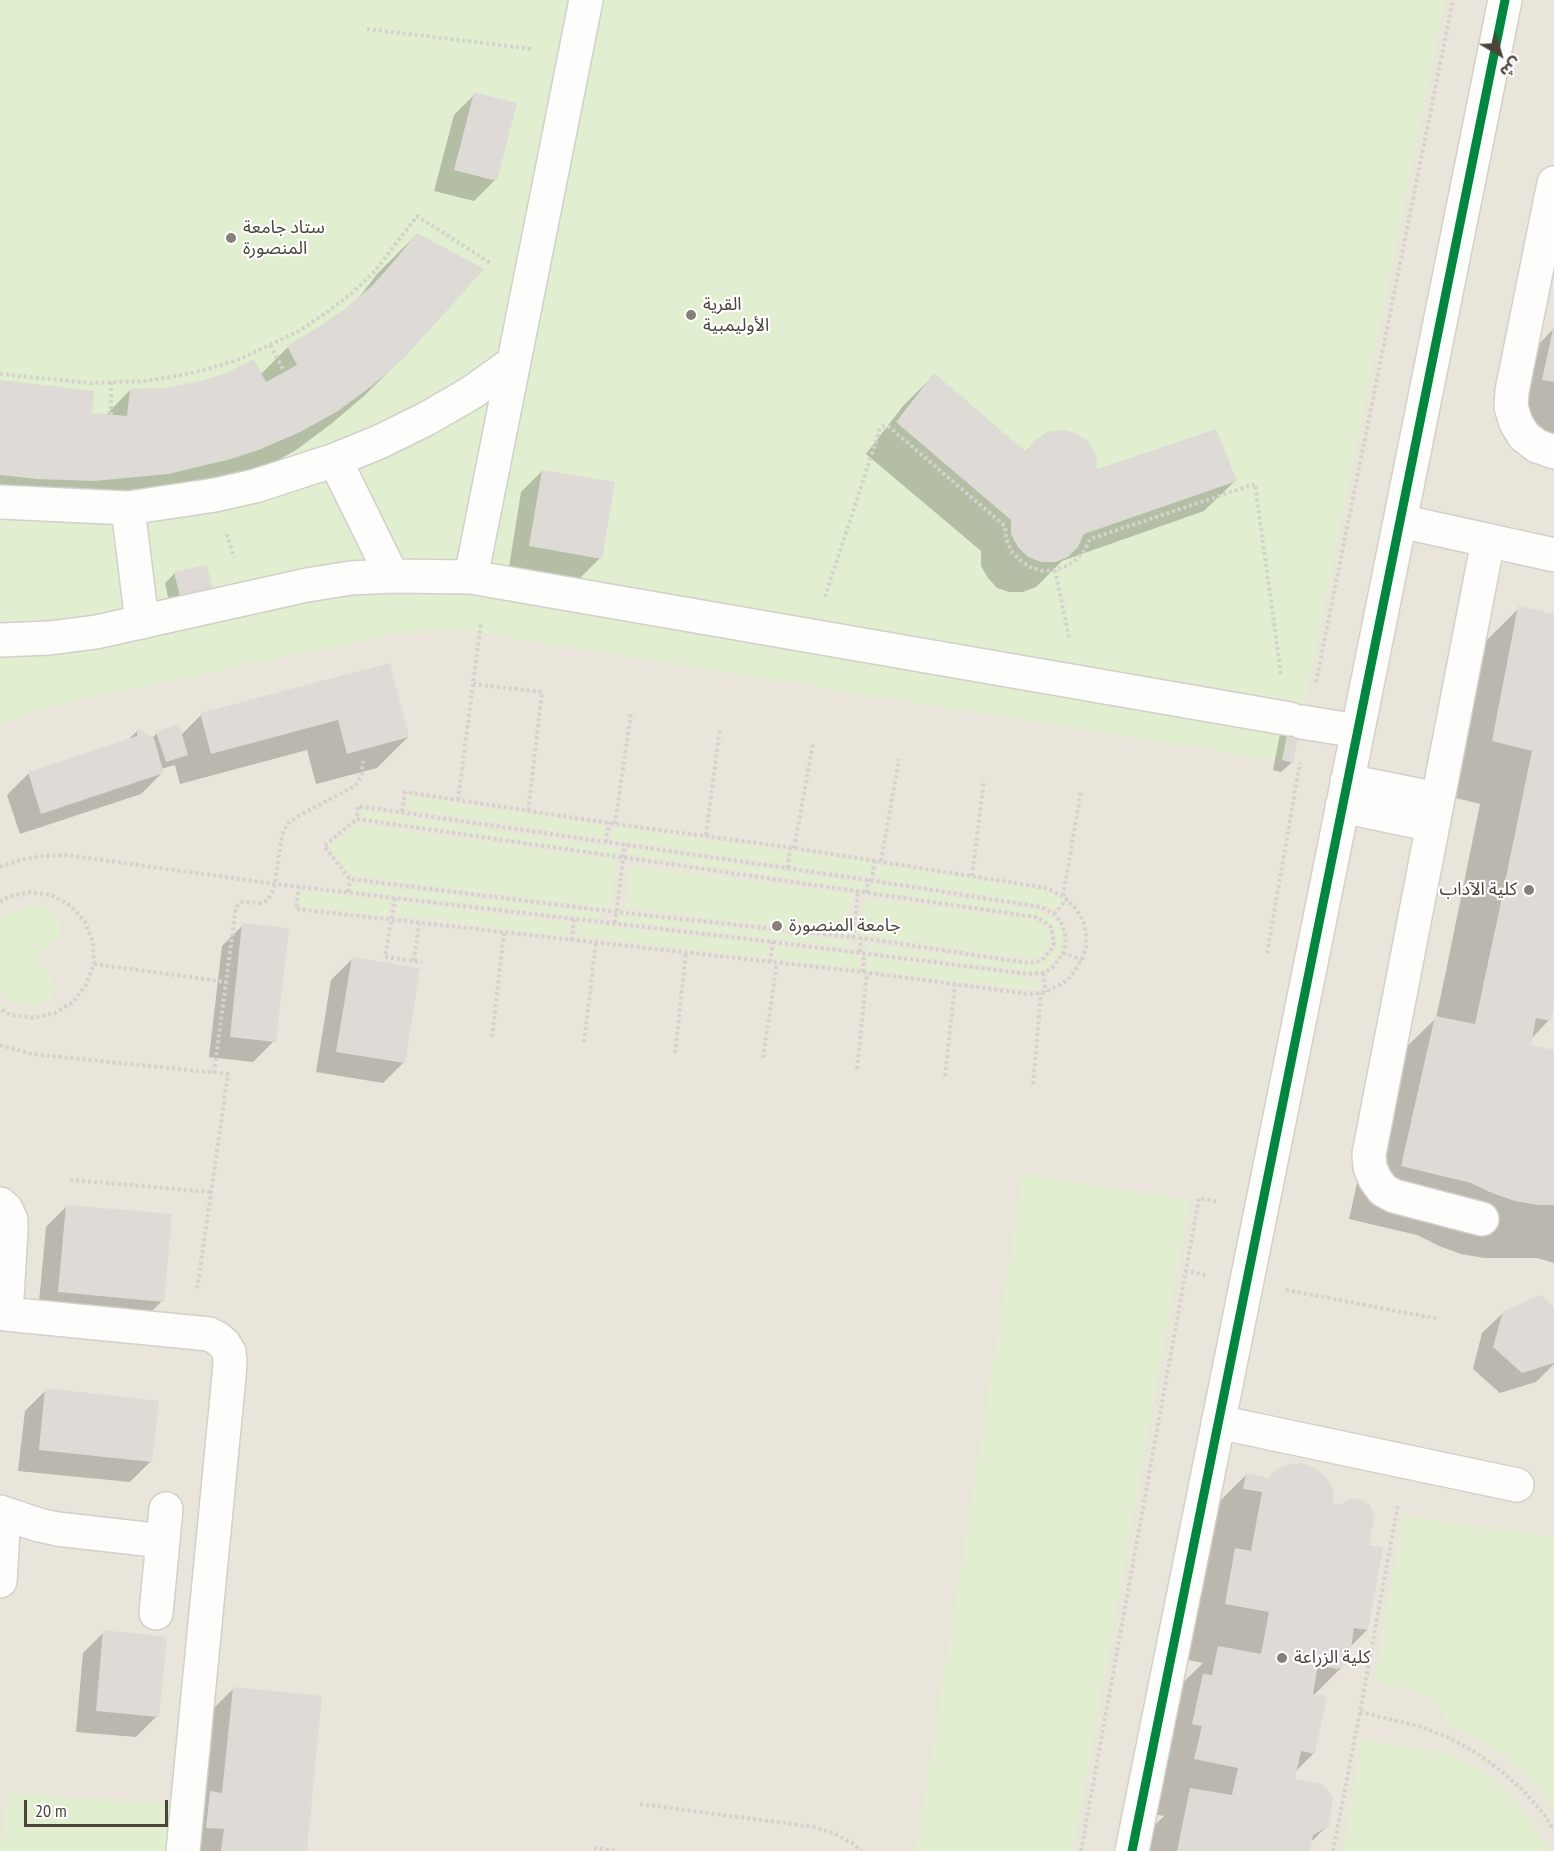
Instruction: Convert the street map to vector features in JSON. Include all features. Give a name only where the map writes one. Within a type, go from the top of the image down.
[{"type":"street","points":[[478,579],[513,363],[586,0]]},
{"type":"street","points":[[1132,1851],[1505,0]]},
{"type":"street","points":[[1554,183],[1548,242],[1512,391],[1511,407],[1516,423],[1524,436],[1537,446],[1554,452]]},
{"type":"street","points":[[0,502],[128,508],[215,495],[255,486],[335,460],[379,442],[471,393],[513,363]]},
{"type":"street","points":[[335,460],[392,576]]},
{"type":"street","points":[[128,508],[142,622]]},
{"type":"street","points":[[1400,521],[1554,555]]},
{"type":"street","points":[[1482,1219],[1394,1196],[1383,1190],[1370,1167],[1369,1154],[1488,541]]},
{"type":"street","points":[[1,641],[84,634],[340,580],[392,576],[478,579],[1357,731]]},
{"type":"street","points":[[1345,794],[1435,812]]},
{"type":"street","points":[[0,1204],[6,1209],[11,1220],[3,1313],[209,1334],[218,1338],[229,1352],[230,1361],[183,1851]]},
{"type":"street","points":[[1218,1422],[1517,1485]]},
{"type":"street","points":[[156,1613],[166,1509]]},
{"type":"street","points":[[0,1581],[2,1513],[57,1529],[163,1541]]},
{"type":"path","points":[[1266,956],[1294,720],[1452,0]]},
{"type":"path","points":[[367,29],[576,55]]},
{"type":"path","points":[[0,374],[90,383],[144,381],[187,374],[240,359],[308,325],[352,293],[375,271],[417,216],[468,249]]},
{"type":"path","points":[[270,345],[284,371]]},
{"type":"path","points":[[111,382],[111,415]]},
{"type":"path","points":[[824,600],[880,429],[886,425],[1005,526],[1006,538],[1011,551],[1020,560],[1042,571],[1067,566],[1085,550],[1090,539],[1255,483],[1281,677],[1282,704],[1294,720]]},
{"type":"path","points":[[215,495],[247,599]]},
{"type":"path","points":[[1055,570],[1078,682]]},
{"type":"path","points":[[458,800],[473,684],[478,579]]},
{"type":"path","points":[[473,684],[542,692],[528,811]]},
{"type":"path","points":[[615,824],[631,713]]},
{"type":"path","points":[[706,835],[720,728]]},
{"type":"path","points":[[788,868],[813,744]]},
{"type":"path","points":[[881,861],[899,759]]},
{"type":"path","points":[[214,1073],[236,907],[241,902],[260,903],[268,900],[273,893],[282,835],[287,824],[355,786],[362,777],[363,761]]},
{"type":"path","points":[[972,876],[984,780]]},
{"type":"path","points":[[1054,914],[1065,897],[1081,791]]},
{"type":"path","points":[[299,886],[296,909],[865,973],[1029,994],[1044,992],[1068,980],[1082,960],[1086,947],[1083,920],[1077,909],[1065,897],[1046,888],[792,847],[615,824],[405,792],[402,813]]},
{"type":"path","points":[[0,867],[42,856],[67,855],[275,884],[862,952],[1029,975],[1052,969],[1063,953],[1066,943],[1061,922],[1054,914],[1041,907],[358,806],[357,819],[324,846],[350,879],[616,912],[861,938],[1028,963],[1044,958],[1054,944],[1051,927],[1036,917],[357,819]]},
{"type":"path","points":[[606,842],[609,822]]},
{"type":"path","points":[[615,923],[625,844]]},
{"type":"path","points":[[867,893],[874,860]]},
{"type":"path","points":[[348,892],[350,879]]},
{"type":"path","points":[[0,902],[8,897],[30,892],[51,896],[71,906],[85,922],[93,942],[93,964],[86,985],[73,1002],[55,1013],[33,1018],[11,1015],[0,1009]]},
{"type":"path","points":[[853,938],[858,892]]},
{"type":"path","points":[[395,898],[385,957],[422,962]]},
{"type":"path","points":[[572,940],[574,918]]},
{"type":"path","points":[[414,961],[419,923]]},
{"type":"path","points":[[492,1037],[504,933]]},
{"type":"path","points":[[857,1069],[865,973],[861,938]]},
{"type":"path","points":[[584,1042],[596,942]]},
{"type":"path","points":[[770,962],[773,942]]},
{"type":"path","points":[[675,1053],[686,953]]},
{"type":"path","points":[[1063,953],[1082,960]]},
{"type":"path","points":[[763,1058],[777,963]]},
{"type":"path","points":[[93,964],[226,982]]},
{"type":"path","points":[[1033,1084],[1044,992],[1043,973]]},
{"type":"path","points":[[945,1076],[955,984]]},
{"type":"path","points":[[0,1045],[32,1054],[228,1074],[191,1332]]},
{"type":"path","points":[[70,1179],[211,1192]]},
{"type":"path","points":[[1081,1851],[1199,1198],[1223,1202]]},
{"type":"path","points":[[1293,1291],[1440,1319]]},
{"type":"path","points":[[1333,1851],[1405,1462]]},
{"type":"path","points":[[1360,1712],[1419,1726],[1448,1737],[1475,1752],[1524,1791],[1554,1830]]},
{"type":"path","points":[[640,1804],[814,1827],[833,1833],[852,1843],[861,1851]]},
{"type":"path","points":[[594,1848],[618,1851]]},
{"type":"shaded area","name":"جامعة المنصورة","points":[[0,0],[1554,0],[1554,1851],[0,1851]]},
{"type":"green space","name":"القرية الأوليمبية","points":[[0,0],[1445,0],[1293,763],[479,633],[446,630],[400,633],[38,709],[0,725]]},
{"type":"green space","points":[[408,796],[606,825],[604,838],[407,809]]},
{"type":"green space","points":[[362,810],[621,849],[619,855],[362,817]]},
{"type":"green space","points":[[360,824],[617,860],[610,908],[352,876],[330,847]]},
{"type":"green space","points":[[613,826],[787,851],[786,865],[611,839]]},
{"type":"green space","points":[[630,848],[864,883],[862,889],[629,854]]},
{"type":"green space","points":[[793,851],[872,862],[870,877],[790,866]]},
{"type":"green space","points":[[877,864],[1041,889],[1063,901],[1054,910],[1040,904],[876,878]]},
{"type":"green space","points":[[630,865],[852,894],[846,936],[625,907]]},
{"type":"green space","points":[[352,883],[601,913],[601,919],[351,890]]},
{"type":"green space","points":[[870,883],[1040,911],[1056,921],[1061,929],[1062,947],[1059,956],[1046,969],[1037,972],[865,950],[866,944],[1037,965],[1052,955],[1057,939],[1051,924],[1037,916],[870,890]]},
{"type":"green space","points":[[301,891],[390,900],[388,916],[300,906]]},
{"type":"green space","points":[[865,898],[1034,920],[1047,929],[1050,945],[1040,957],[1025,959],[859,934]]},
{"type":"green space","points":[[398,902],[569,923],[567,936],[397,915]]},
{"type":"green space","points":[[32,905],[44,907],[54,914],[60,925],[61,937],[35,957],[54,981],[55,990],[51,999],[36,1006],[21,1005],[0,993],[0,920],[7,914]]},
{"type":"green space","points":[[620,915],[850,941],[849,947],[620,921]]},
{"type":"green space","points":[[579,923],[768,944],[766,958],[577,936]]},
{"type":"green space","points":[[775,946],[861,955],[859,968],[774,959]]},
{"type":"green space","points":[[868,956],[1038,979],[1042,988],[1024,989],[866,970]]},
{"type":"green space","points":[[1023,1174],[1190,1200],[1073,1851],[916,1851]]},
{"type":"green space","points":[[1403,1516],[1554,1537],[1554,1810],[1529,1777],[1506,1756],[1479,1738],[1450,1726],[1432,1697],[1374,1681]]},
{"type":"green space","points":[[1363,1740],[1429,1750],[1454,1757],[1477,1768],[1499,1783],[1512,1796],[1551,1851],[1342,1851]]},
{"type":"green space","points":[[7,1792],[175,1805],[171,1851],[0,1851]]},
{"type":"building","points":[[474,92],[517,103],[497,181],[454,170]]},
{"type":"building","points":[[417,233],[484,269],[405,357],[338,411],[300,432],[261,449],[231,459],[168,474],[94,481],[0,475],[0,380],[94,391],[92,413],[127,416],[130,389],[165,388],[196,382],[226,373],[254,359],[266,382],[297,365],[287,346],[346,308],[372,286]]},
{"type":"building","points":[[1554,329],[1554,382],[1542,380]]},
{"type":"building","points":[[934,373],[1026,452],[1034,441],[1047,432],[1062,430],[1076,433],[1088,442],[1096,454],[1097,469],[1216,429],[1237,481],[1084,534],[1078,547],[1068,557],[1055,562],[1041,562],[1028,557],[1018,547],[1011,534],[1011,520],[896,422]]},
{"type":"building","points":[[542,470],[615,482],[602,559],[529,546]]},
{"type":"building","points":[[207,565],[214,594],[181,601],[174,572]]},
{"type":"building","name":"كلية الآداب","points":[[1518,606],[1554,614],[1554,1005],[1551,1021],[1536,1018],[1531,1045],[1554,1050],[1554,1205],[1515,1201],[1471,1183],[1401,1166],[1435,1016],[1475,1024],[1498,916],[1532,751],[1492,741]]},
{"type":"building","points":[[390,663],[409,737],[347,754],[338,720],[211,754],[200,713]]},
{"type":"building","points":[[1293,706],[1304,708],[1293,763],[1282,760]]},
{"type":"building","points":[[179,724],[188,755],[166,762],[156,732]]},
{"type":"building","points":[[137,729],[154,739],[164,773],[41,814],[28,772],[137,736]]},
{"type":"building","points":[[242,923],[289,928],[276,1042],[230,1037]]},
{"type":"building","points":[[352,957],[420,968],[405,1063],[336,1052]]},
{"type":"building","points":[[66,1205],[172,1214],[164,1302],[58,1292]]},
{"type":"building","points":[[1541,1295],[1554,1307],[1554,1363],[1522,1373],[1493,1347],[1503,1311]]},
{"type":"building","points":[[45,1388],[159,1401],[152,1462],[39,1450]]},
{"type":"building","name":"كلية الزراعة","points":[[1301,1463],[1323,1474],[1330,1483],[1334,1495],[1333,1504],[1341,1505],[1347,1500],[1355,1499],[1363,1500],[1370,1505],[1374,1519],[1369,1545],[1383,1548],[1368,1630],[1354,1628],[1350,1655],[1344,1667],[1337,1669],[1318,1665],[1313,1694],[1327,1696],[1315,1754],[1301,1751],[1295,1779],[1322,1784],[1333,1797],[1329,1826],[1313,1835],[1310,1851],[1177,1851],[1190,1788],[1232,1795],[1238,1768],[1194,1759],[1202,1726],[1192,1724],[1203,1674],[1212,1675],[1218,1646],[1261,1654],[1269,1612],[1225,1604],[1235,1548],[1251,1551],[1262,1492],[1243,1489],[1246,1473],[1268,1478],[1277,1469]]},
{"type":"building","points":[[103,1630],[167,1637],[159,1717],[96,1711]]},
{"type":"building","points":[[233,1687],[322,1696],[307,1851],[221,1851],[224,1829],[206,1828],[210,1791],[222,1793]]},
{"type":"cycle path","points":[[1132,1851],[1505,0]]},
{"type":"place","name":"ستاد جامعة المنصورة","points":[[231,238]]},
{"type":"place","name":"القرية الأوليمبية","points":[[691,315]]},
{"type":"place","name":"كلية الآداب","points":[[1529,890]]},
{"type":"place","name":"جامعة المنصورة","points":[[777,926]]},
{"type":"place","name":"كلية الزراعة","points":[[1282,1658]]}]
